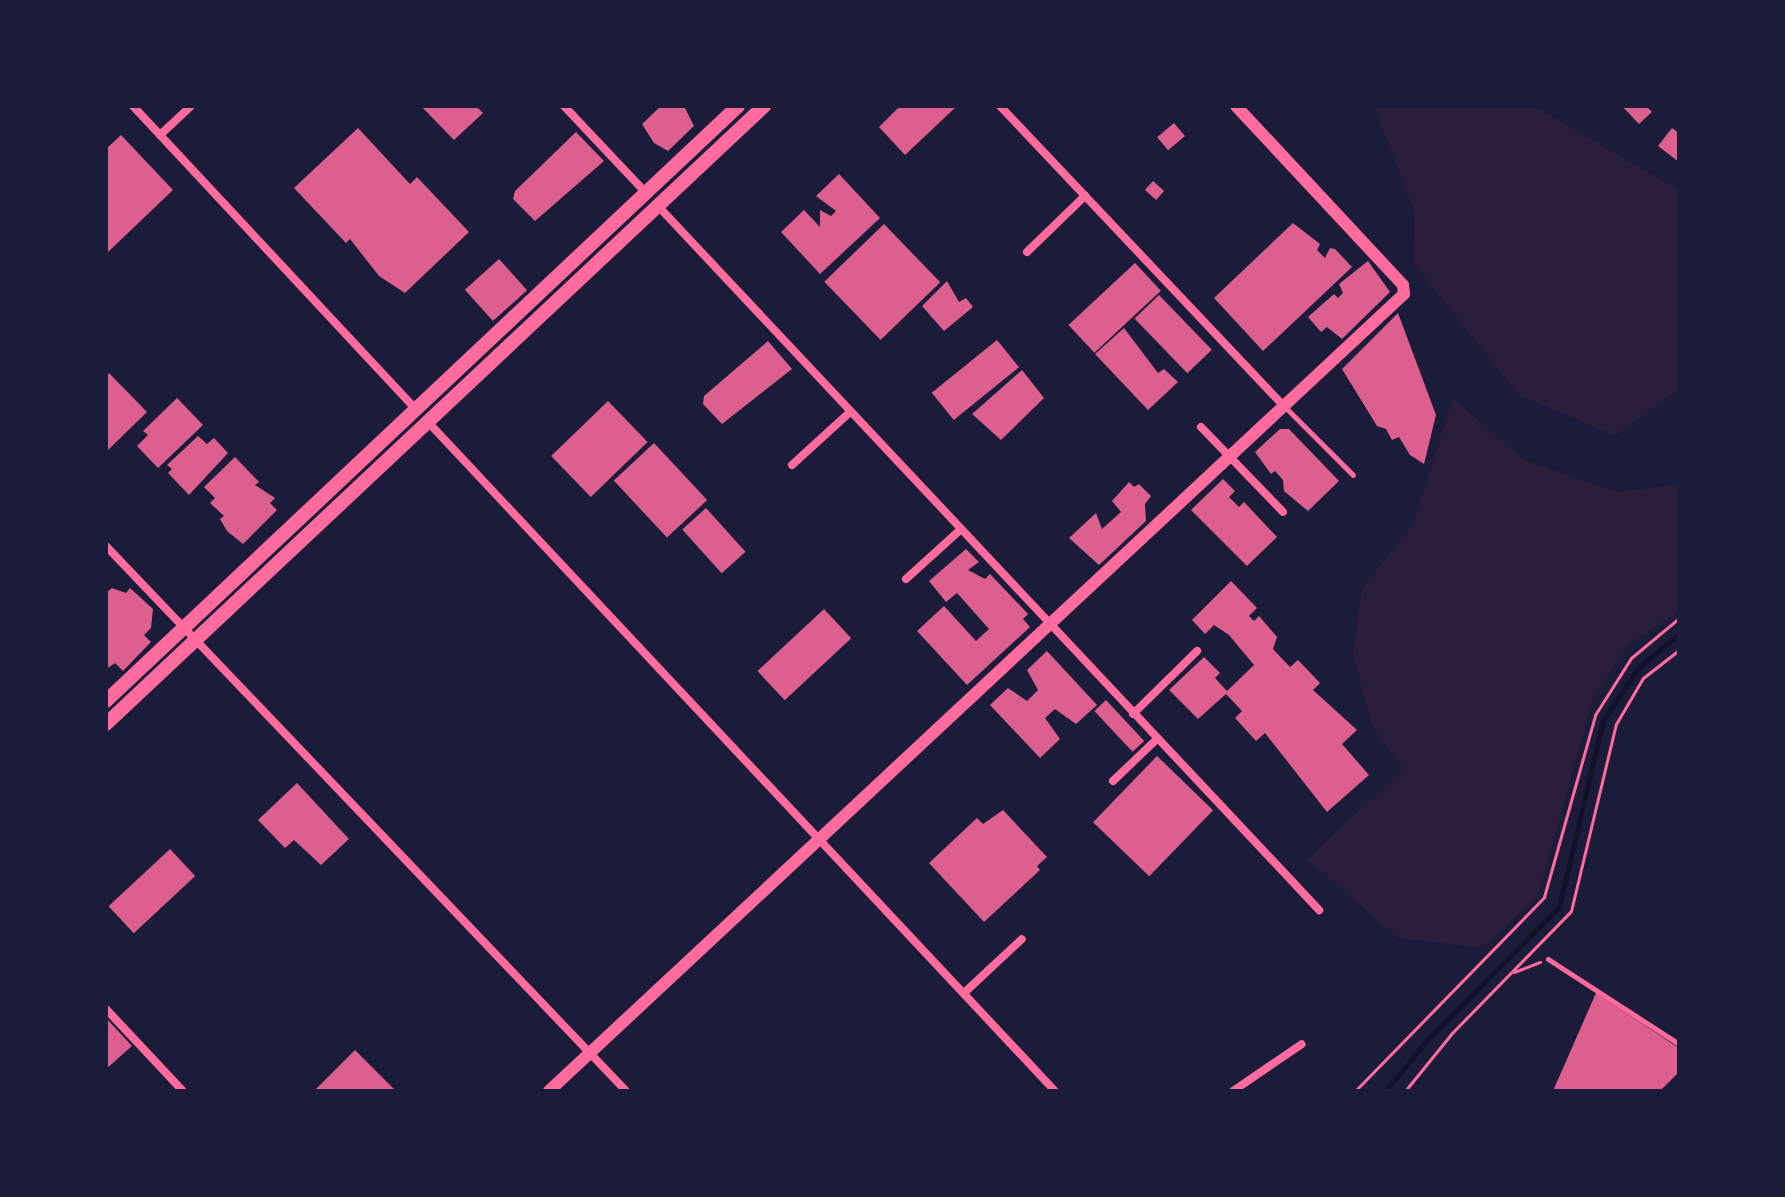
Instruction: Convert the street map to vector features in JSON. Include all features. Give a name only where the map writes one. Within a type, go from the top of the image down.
[{"type":"main road","points":[[106,701],[738,106]]},
{"type":"main road","points":[[106,724],[764,106]]},
{"type":"main road","points":[[646,193],[658,206]]},
{"type":"main road","points":[[416,409],[428,422]]},
{"type":"street","points":[[133,106],[416,409]]},
{"type":"street","points":[[160,135],[191,106]]},
{"type":"street","points":[[564,106],[646,193]]},
{"type":"street","points":[[1000,106],[1285,407]]},
{"type":"street","points":[[549,1091],[1285,407],[1405,291],[1236,106]]},
{"type":"street","points":[[1027,252],[1085,196]]},
{"type":"street","points":[[658,206],[1319,910]]},
{"type":"street","points":[[792,465],[850,412]]},
{"type":"street","points":[[428,422],[1055,1091]]},
{"type":"street","points":[[1201,427],[1283,512]]},
{"type":"street","points":[[906,579],[960,530]]},
{"type":"street","points":[[106,546],[626,1091]]},
{"type":"street","points":[[1133,714],[1197,651]]},
{"type":"street","points":[[1113,781],[1157,739]]},
{"type":"street","points":[[964,993],[1022,939]]},
{"type":"street","points":[[106,1009],[183,1091]]},
{"type":"street","points":[[1233,1091],[1302,1044]]},
{"type":"lane","points":[[1285,407],[1353,475]]},
{"type":"lane","points":[[1548,959],[1679,1044]]},
{"type":"path","points":[[1355,1091],[1544,897],[1595,715],[1631,658],[1679,618]]},
{"type":"path","points":[[1405,1091],[1571,911],[1616,724],[1643,678],[1679,650]]},
{"type":"path","points":[[1510,974],[1548,959]]},
{"type":"shaded area","points":[[1374,106],[1534,106],[1679,190],[1679,389],[1615,436],[1519,395],[1415,265],[1414,210]]},
{"type":"shaded area","points":[[1453,398],[1524,460],[1617,492],[1679,484],[1679,611],[1629,644],[1593,699],[1537,898],[1481,948],[1398,938],[1307,859],[1404,769],[1373,728],[1353,656],[1362,588],[1413,525]]},
{"type":"building","points":[[421,106],[476,106],[483,113],[454,140]]},
{"type":"building","points":[[661,106],[684,106],[694,126],[668,151],[654,143],[642,124]]},
{"type":"building","points":[[900,106],[957,106],[905,155],[879,127]]},
{"type":"building","points":[[1622,106],[1646,106],[1652,112],[1639,124]]},
{"type":"building","points":[[1174,123],[1185,136],[1168,150],[1157,137]]},
{"type":"building","points":[[358,128],[410,184],[417,177],[469,232],[405,293],[379,276],[350,239],[346,243],[294,188]]},
{"type":"building","points":[[1672,128],[1679,133],[1679,162],[1658,146]]},
{"type":"building","points":[[576,132],[604,161],[535,221],[513,199],[515,191]]},
{"type":"building","points":[[121,135],[173,190],[108,252],[106,149]]},
{"type":"building","points":[[839,174],[880,218],[820,274],[781,232],[804,210],[820,227],[820,210],[831,216],[836,211],[816,196]]},
{"type":"building","points":[[1153,181],[1164,191],[1156,200],[1145,190]]},
{"type":"building","points":[[1293,223],[1320,244],[1317,250],[1325,258],[1330,248],[1335,249],[1352,267],[1263,351],[1214,298]]},
{"type":"building","points":[[884,224],[940,282],[881,340],[824,282]]},
{"type":"building","points":[[499,259],[527,290],[493,321],[465,290]]},
{"type":"building","points":[[1368,261],[1390,292],[1342,339],[1327,327],[1321,332],[1308,317],[1334,294],[1338,298],[1343,293],[1339,284]]},
{"type":"building","points":[[1135,263],[1161,291],[1094,353],[1068,325]]},
{"type":"building","points":[[947,281],[959,302],[966,298],[973,307],[944,331],[922,306]]},
{"type":"building","points":[[1159,295],[1212,350],[1187,373],[1135,319]]},
{"type":"building","points":[[1398,313],[1436,415],[1424,464],[1410,455],[1399,437],[1392,440],[1386,429],[1377,426],[1342,369]]},
{"type":"building","points":[[1124,328],[1158,373],[1164,369],[1178,382],[1148,410],[1095,354]]},
{"type":"building","points":[[997,340],[1019,367],[954,420],[932,393]]},
{"type":"building","points":[[768,341],[792,369],[722,424],[703,404],[704,396]]},
{"type":"building","points":[[1022,370],[1044,398],[1001,440],[972,414]]},
{"type":"building","points":[[109,373],[147,412],[106,452],[106,376]]},
{"type":"building","points":[[177,398],[203,425],[158,468],[137,446],[148,435],[143,431]]},
{"type":"building","points":[[608,401],[648,442],[591,497],[551,456]]},
{"type":"building","points":[[1280,429],[1289,429],[1339,481],[1308,511],[1284,491],[1283,480],[1275,471],[1271,474],[1255,452]]},
{"type":"building","points":[[198,436],[207,444],[214,438],[228,453],[189,495],[168,473],[172,469],[167,465]]},
{"type":"building","points":[[654,443],[707,500],[667,538],[614,481]]},
{"type":"building","points":[[235,457],[259,482],[255,485],[275,498],[270,503],[277,510],[243,544],[227,531],[220,519],[224,516],[210,503],[215,498],[204,487]]},
{"type":"building","points":[[1223,479],[1235,491],[1229,497],[1239,507],[1244,502],[1277,537],[1247,566],[1191,510]]},
{"type":"building","points":[[1129,482],[1134,487],[1139,484],[1151,496],[1145,504],[1146,521],[1099,565],[1069,538],[1096,513],[1102,529],[1121,512],[1112,501]]},
{"type":"building","points":[[706,508],[745,552],[722,573],[682,529]]},
{"type":"building","points":[[966,549],[979,562],[968,570],[985,579],[990,574],[1028,614],[1023,619],[1030,627],[967,685],[917,631],[944,606],[976,641],[989,629],[957,593],[946,602],[929,581]]},
{"type":"building","points":[[1231,581],[1257,608],[1249,616],[1254,621],[1259,616],[1277,637],[1273,649],[1290,667],[1298,660],[1320,683],[1313,690],[1357,730],[1342,744],[1369,775],[1327,812],[1265,733],[1256,741],[1235,718],[1242,711],[1226,694],[1198,719],[1169,690],[1204,657],[1220,673],[1215,678],[1227,691],[1254,665],[1229,635],[1214,625],[1205,634],[1192,620]]},
{"type":"building","points":[[112,588],[126,593],[130,588],[153,609],[151,628],[144,635],[151,642],[123,671],[115,663],[106,669],[106,593]]},
{"type":"building","points":[[824,609],[851,638],[785,700],[757,671]]},
{"type":"building","points":[[1047,651],[1097,705],[1076,724],[1055,709],[1045,718],[1060,739],[1040,758],[990,705],[1008,688],[1027,701],[1038,690],[1027,670]]},
{"type":"building","points":[[1106,700],[1144,741],[1132,752],[1094,711]]},
{"type":"building","points":[[1157,756],[1213,810],[1149,876],[1093,822]]},
{"type":"building","points":[[297,783],[349,839],[321,865],[294,840],[285,848],[258,820]]},
{"type":"building","points":[[1003,810],[1047,857],[1037,866],[1040,870],[984,922],[929,863],[977,818],[983,824]]},
{"type":"building","points":[[170,849],[195,876],[134,933],[109,906]]},
{"type":"building","points":[[1596,993],[1679,1048],[1679,1072],[1660,1091],[1553,1091]]},
{"type":"building","points":[[106,1018],[132,1046],[106,1069]]},
{"type":"building","points":[[355,1050],[396,1091],[314,1091]]},
{"type":"waterway","points":[[1385,1091],[1429,1038],[1559,907],[1603,721],[1638,668],[1679,634]]}]
